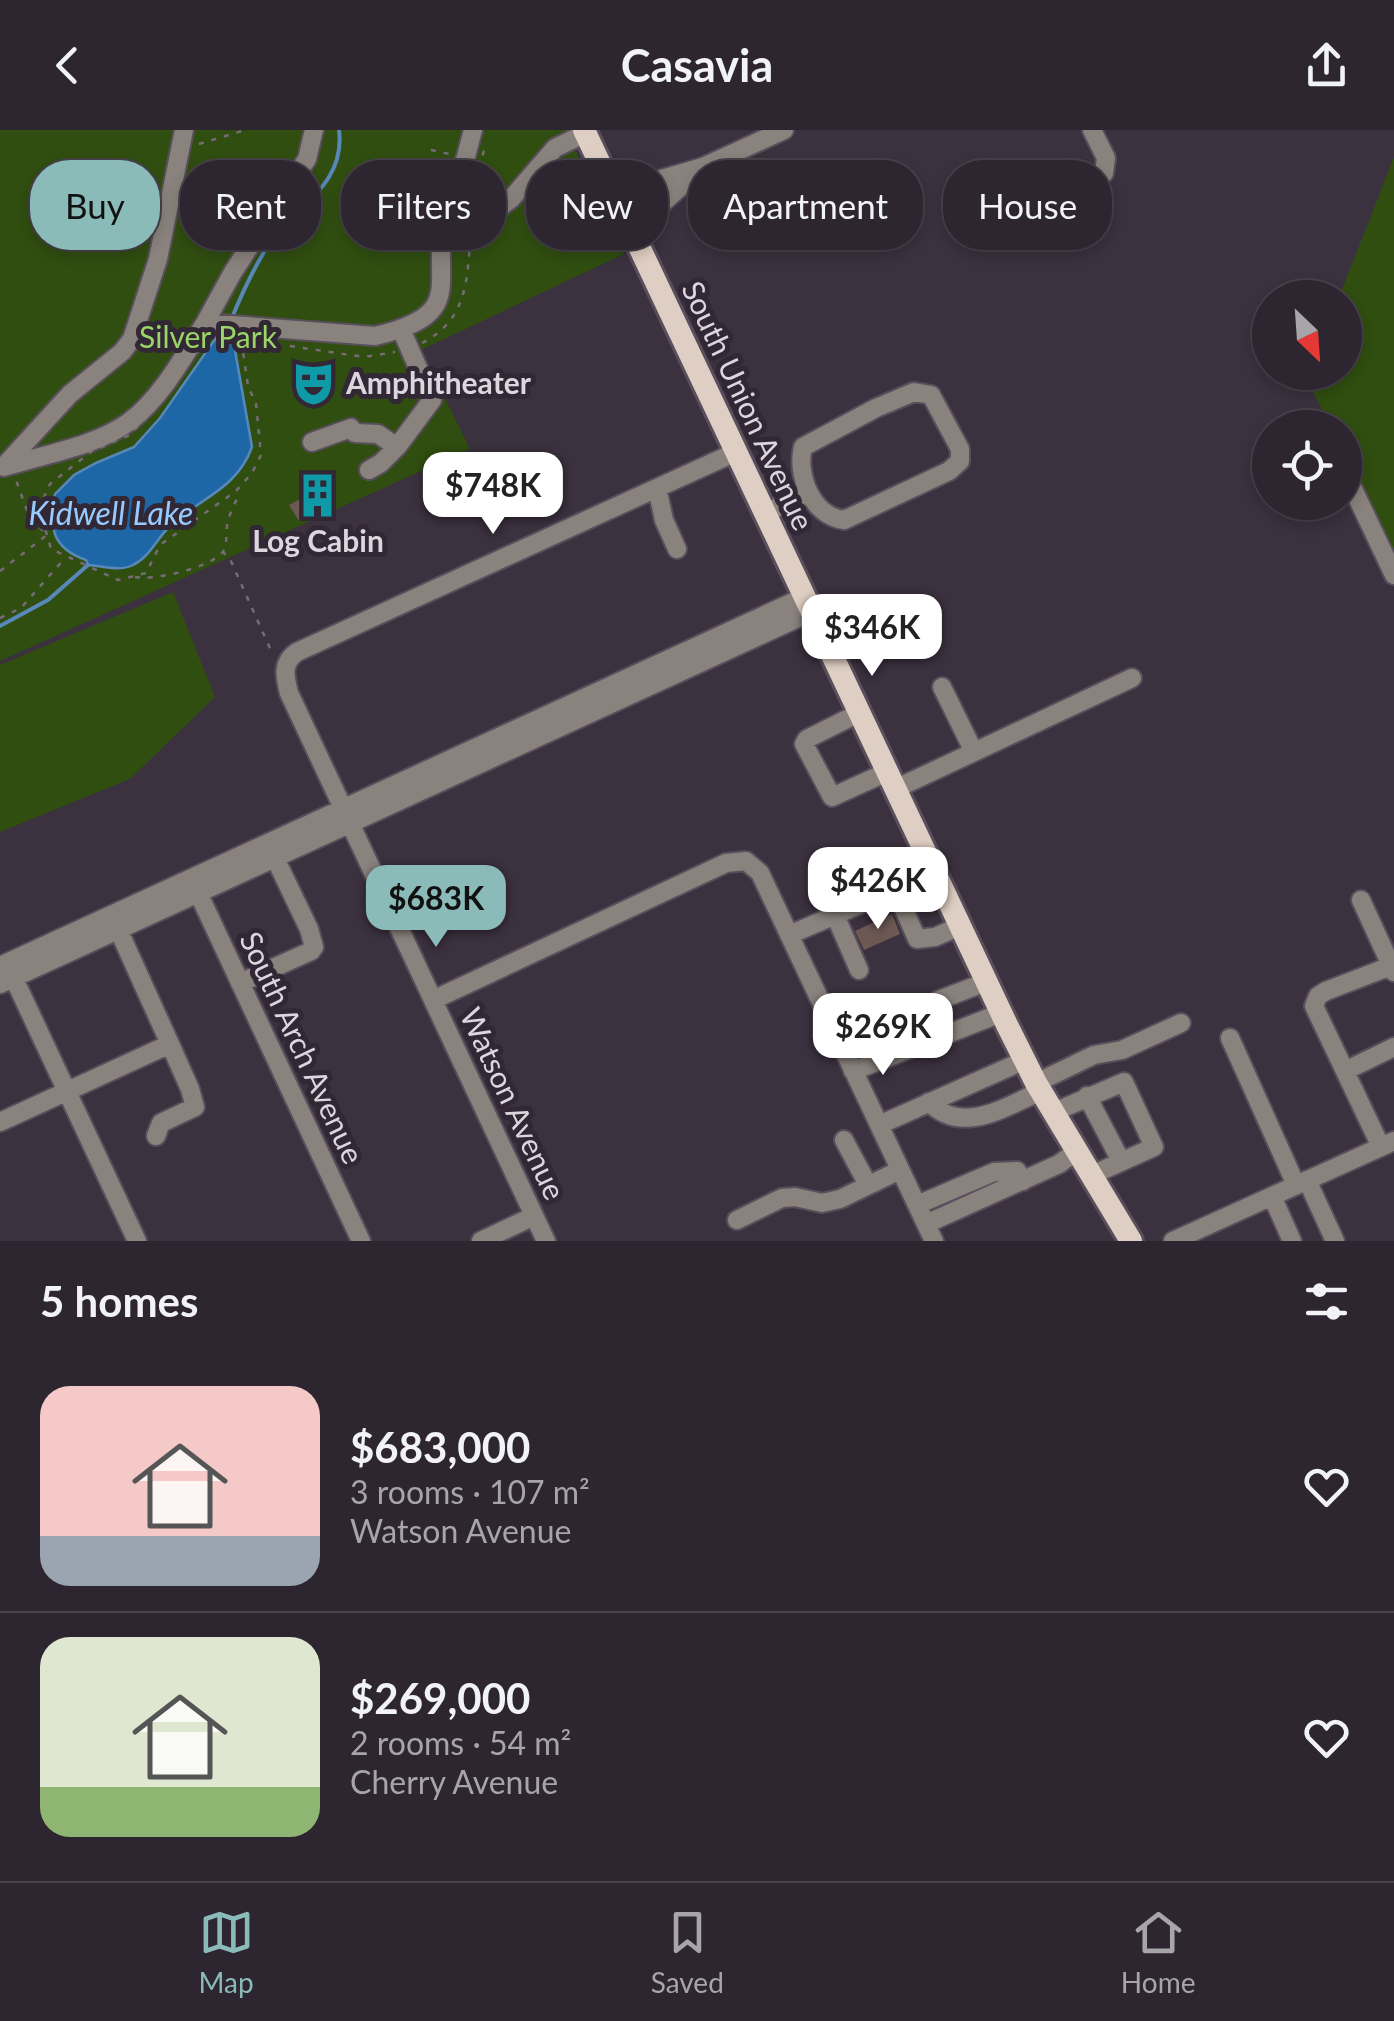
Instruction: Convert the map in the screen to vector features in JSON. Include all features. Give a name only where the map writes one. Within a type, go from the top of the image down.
[{"type":"main road","name":"South Union Avenue","points":[[585,132],[599,160]]},
{"type":"main road","name":"South Union Avenue","points":[[641,250],[1001,1013],[1125,1239]]},
{"type":"street","points":[[5,469],[70,394],[122,352],[132,338],[158,259],[184,130]]},
{"type":"street","points":[[5,469],[110,432],[131,420],[164,382],[224,327],[233,272],[307,159],[314,130]]},
{"type":"street","points":[[720,160],[784,130]]},
{"type":"street","points":[[1092,130],[1106,160]]},
{"type":"street","points":[[506,203],[555,148],[585,132]]},
{"type":"street","points":[[465,158],[479,137]]},
{"type":"street","points":[[668,198],[688,181]]},
{"type":"street","points":[[224,327],[375,336],[401,329],[431,314],[438,303],[444,280],[442,250]]},
{"type":"street","points":[[368,470],[397,448],[432,400],[401,329]]},
{"type":"street","points":[[914,392],[931,394],[960,449],[960,461],[949,471],[844,520],[835,519],[808,494],[801,455],[807,442],[914,392]]},
{"type":"street","points":[[40,426],[50,453]]},
{"type":"street","points":[[312,442],[351,428],[355,434],[378,434],[397,448]]},
{"type":"street","points":[[280,659],[736,452]]},
{"type":"street","points":[[657,488],[664,520],[677,549]]},
{"type":"street","points":[[764,513],[808,494]]},
{"type":"street","points":[[1362,508],[1394,575]]},
{"type":"street","points":[[138,1241],[68,1092],[5,973],[808,604]]},
{"type":"street","name":"Watson Avenue","points":[[280,659],[289,694],[546,1241]]},
{"type":"street","points":[[859,714],[804,742],[832,797],[974,752],[1132,678]]},
{"type":"street","points":[[942,687],[974,752]]},
{"type":"street","points":[[240,983],[311,951],[314,946],[275,852]]},
{"type":"street","points":[[433,1000],[726,864],[746,861],[760,873],[930,1232],[1059,1164],[1077,1150]]},
{"type":"street","points":[[790,936],[935,872]]},
{"type":"street","name":"South Arch Avenue","points":[[195,886],[361,1241]]},
{"type":"street","points":[[895,889],[917,939],[935,937],[960,926]]},
{"type":"street","points":[[1173,1241],[1388,1144],[1345,1072],[1314,1006],[1318,996],[1326,991],[1393,969],[1361,900]]},
{"type":"street","points":[[835,915],[859,970]]},
{"type":"street","points":[[115,922],[190,1089],[194,1106],[161,1123],[156,1136]]},
{"type":"street","points":[[943,1034],[934,1006],[939,1000],[986,982]]},
{"type":"street","points":[[853,1071],[1001,1013]]},
{"type":"street","points":[[928,1102],[957,1120],[972,1118],[1039,1087],[1094,1055],[1122,1050],[1181,1023]]},
{"type":"street","points":[[1230,1038],[1335,1241]]},
{"type":"street","points":[[0,1122],[170,1044]]},
{"type":"street","points":[[1345,1072],[1394,1046]]},
{"type":"street","points":[[879,1125],[1024,1060]]},
{"type":"street","points":[[1054,1112],[1124,1082],[1154,1146],[1092,1174]]},
{"type":"street","points":[[1088,1096],[1121,1161]]},
{"type":"street","points":[[844,1140],[868,1185]]},
{"type":"street","points":[[737,1220],[782,1198],[822,1202],[840,1199],[900,1170]]},
{"type":"street","points":[[917,1205],[994,1172],[1017,1171],[1023,1181]]},
{"type":"street","points":[[1272,1196],[1292,1241]]},
{"type":"street","points":[[481,1241],[534,1216]]},
{"type":"path","points":[[204,143],[245,130]]},
{"type":"path","points":[[431,150],[465,158]]},
{"type":"path","points":[[276,344],[364,357],[429,340],[461,309],[468,250]]},
{"type":"path","points":[[130,434],[92,450],[50,484],[40,508],[51,549],[118,580],[146,573],[160,545],[236,491],[252,474],[260,456],[256,404],[248,386],[241,338],[224,327]]},
{"type":"path","points":[[5,469],[28,516],[47,535]]},
{"type":"path","points":[[132,577],[145,580],[218,558],[228,536],[227,523],[238,496],[236,491]]},
{"type":"path","points":[[0,571],[47,535]]},
{"type":"path","points":[[222,552],[230,559],[280,659]]},
{"type":"path","points":[[0,618],[21,608],[66,558]]},
{"type":"green space","name":"Silver Park","points":[[0,130],[566,130],[580,160],[526,160],[526,250],[622,250],[624,254],[421,350],[470,449],[0,661]]},
{"type":"green space","points":[[1394,157],[1394,551],[1362,488],[1362,410],[1322,410],[1312,390],[1362,390],[1362,280],[1346,280]]},
{"type":"green space","points":[[173,592],[215,697],[130,779],[0,832],[0,665]]},
{"type":"water","name":"Kidwell Lake","points":[[220,332],[232,333],[252,447],[245,461],[227,483],[170,526],[139,562],[122,568],[88,565],[66,549],[55,534],[55,494],[74,475],[134,447],[160,418]]},
{"type":"building","name":"Log Cabin","points":[[325,486],[333,504],[299,521],[289,505]]},
{"type":"building","points":[[892,914],[900,934],[864,950],[855,931]]},
{"type":"waterway","points":[[231,320],[269,244],[327,180],[339,149],[339,130]]},
{"type":"waterway","points":[[0,626],[48,600],[88,565]]},
{"type":"place","name":"Amphitheater","points":[[313,384]]},
{"type":"place","name":"Log Cabin","points":[[318,495]]}]
